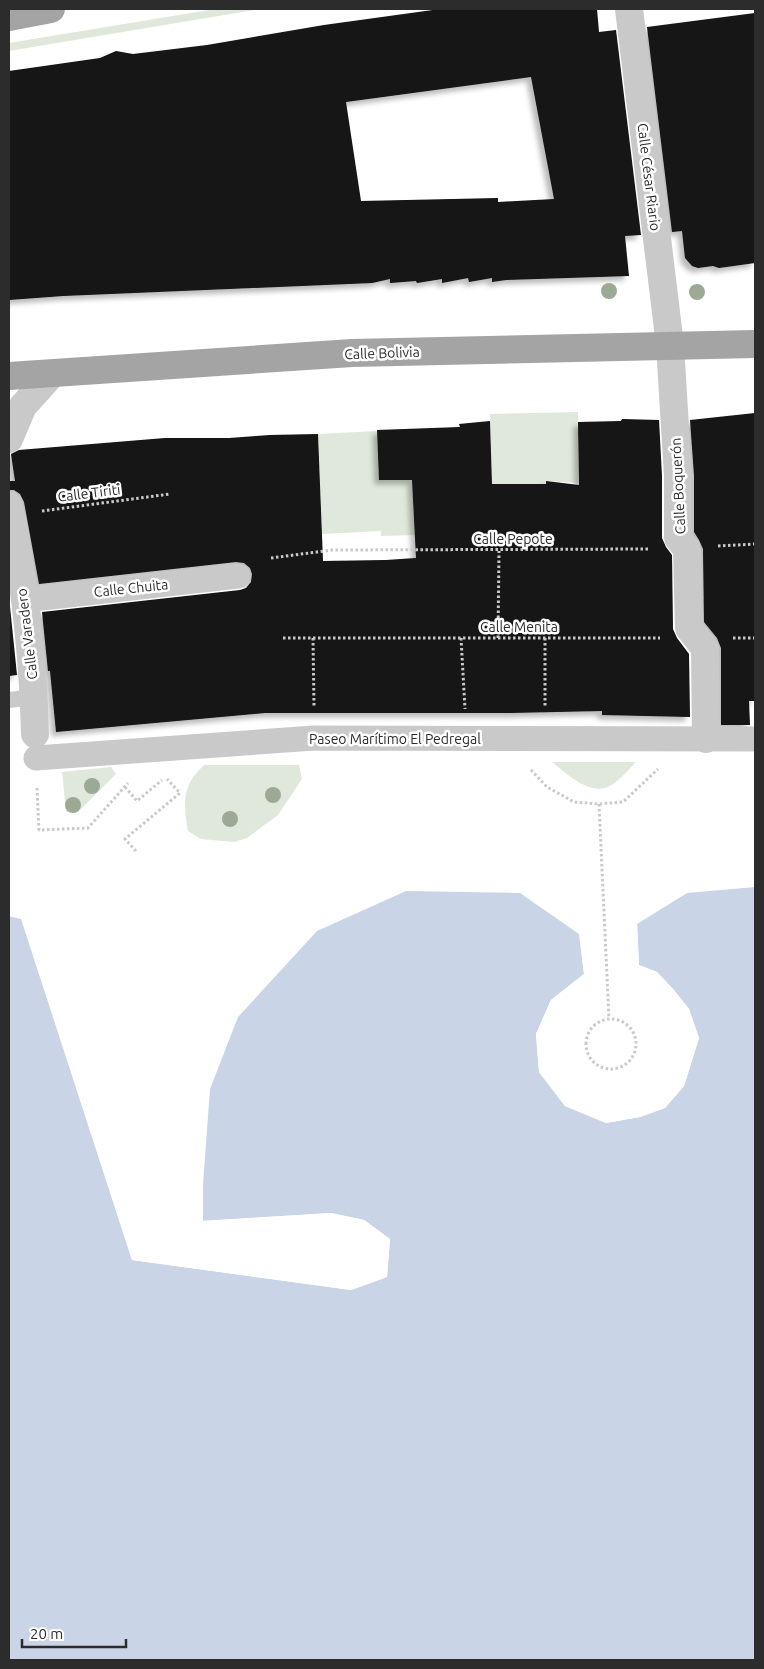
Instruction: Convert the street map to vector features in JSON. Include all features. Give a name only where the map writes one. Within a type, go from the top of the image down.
[{"type":"main road","points":[[9,17],[51,9]]},
{"type":"main road","name":"Calle Bolivia","points":[[9,376],[352,353],[755,344]]},
{"type":"street","name":"Calle César Riario","points":[[629,9],[670,345]]},
{"type":"street","name":"Calle Boquerón","points":[[670,345],[678,476],[678,538],[687,549],[689,628],[705,648],[697,739]]},
{"type":"street","points":[[9,439],[23,406],[52,374]]},
{"type":"street","name":"Calle Varadero","points":[[10,510],[33,673],[21,698],[35,746]]},
{"type":"street","name":"Calle Chuita","points":[[24,600],[238,576]]},
{"type":"street","name":"Paseo Marítimo El Pedregal","points":[[35,746],[149,749],[314,738],[755,739]]},
{"type":"path","name":"Calle Tiriti","points":[[10,510],[170,494]]},
{"type":"path","name":"Calle Pepote","points":[[271,558],[332,550],[687,549],[755,544]]},
{"type":"path","points":[[498,638],[499,551]]},
{"type":"path","name":"Calle Menita","points":[[283,638],[755,638]]},
{"type":"path","points":[[313,638],[314,738]]},
{"type":"path","points":[[461,638],[466,739]]},
{"type":"path","points":[[545,638],[545,739]]},
{"type":"path","points":[[501,739],[548,786],[574,802],[599,804],[623,802],[697,739]]},
{"type":"path","points":[[35,746],[39,830],[88,828],[132,779],[149,749]]},
{"type":"path","points":[[125,786],[137,801],[166,777],[180,793],[125,839],[136,851]]},
{"type":"path","points":[[599,804],[609,1019]]},
{"type":"path","points":[[609,1019],[620,1020],[630,1027],[635,1036],[636,1047],[633,1056],[627,1064],[619,1068],[610,1069],[598,1065],[589,1056],[586,1044],[589,1032],[597,1023],[609,1019]]},
{"type":"shaded area","points":[[215,9],[261,9],[9,51],[9,43]]},
{"type":"shaded area","points":[[578,412],[578,483],[546,481],[546,484],[492,484],[490,414]]},
{"type":"shaded area","points":[[377,431],[379,480],[412,480],[415,535],[381,536],[381,531],[322,534],[318,434]]},
{"type":"shaded area","points":[[552,762],[636,762],[613,784],[597,789],[580,783]]},
{"type":"shaded area","points":[[204,765],[299,765],[302,779],[278,815],[247,838],[234,842],[201,839],[188,831],[185,803],[188,787],[197,772]]},
{"type":"shaded area","points":[[111,767],[116,774],[78,812],[66,812],[62,772]]},
{"type":"water","points":[[755,887],[755,1660],[9,1660],[9,916],[21,919],[132,1260],[351,1290],[387,1277],[390,1239],[364,1220],[331,1213],[203,1221],[203,1184],[210,1089],[238,1017],[317,931],[406,891],[520,893],[579,934],[584,974],[551,1000],[536,1034],[539,1072],[565,1106],[606,1123],[640,1117],[665,1108],[684,1086],[699,1038],[689,1009],[673,989],[657,972],[639,965],[637,924],[687,893]]},
{"type":"pier","points":[[21,916],[134,1258],[351,1288],[385,1275],[387,1240],[363,1223],[331,1215],[245,1222],[203,1223],[201,1221],[331,1213],[364,1220],[390,1239],[387,1277],[351,1290],[132,1260]]},
{"type":"pier","points":[[637,922],[639,965],[657,972],[673,989],[689,1009],[699,1038],[684,1086],[665,1108],[640,1117],[606,1123],[565,1106],[539,1072],[536,1034],[551,1000],[584,974],[579,931],[581,934],[586,975],[553,1001],[539,1034],[542,1071],[567,1104],[607,1121],[640,1115],[663,1106],[682,1085],[696,1038],[687,1011],[671,991],[656,974],[636,966],[634,924]]},
{"type":"building","points":[[440,9],[597,9],[599,32],[616,30],[641,235],[625,236],[629,276],[492,282],[492,278],[469,282],[468,278],[442,283],[442,279],[417,283],[416,281],[390,283],[390,279],[372,283],[9,300],[9,71],[100,58],[116,51],[133,54],[207,45],[324,25]],"holes":[[[531,77],[554,199],[498,202],[498,198],[361,201],[346,102]]]},
{"type":"building","points":[[755,13],[755,263],[719,268],[713,266],[698,268],[692,266],[685,258],[682,231],[672,232],[647,27]]},
{"type":"building","points":[[755,413],[755,701],[749,701],[750,725],[721,725],[721,648],[717,638],[704,622],[703,549],[694,532],[694,475],[690,420]]},
{"type":"building","points":[[622,419],[659,420],[662,476],[662,538],[672,555],[673,629],[689,654],[690,717],[602,715],[602,711],[265,713],[56,732],[42,612],[240,590],[246,588],[251,582],[252,574],[250,568],[244,563],[236,562],[39,584],[24,502],[20,494],[14,490],[9,490],[9,481],[15,481],[11,454],[19,450],[165,438],[229,438],[318,434],[323,561],[386,560],[416,558],[412,480],[379,480],[377,430],[460,427],[459,424],[490,421],[492,484],[546,484],[546,481],[579,485],[578,422],[621,421]]},
{"type":"building","points":[[9,597],[17,675],[9,676]]}]
